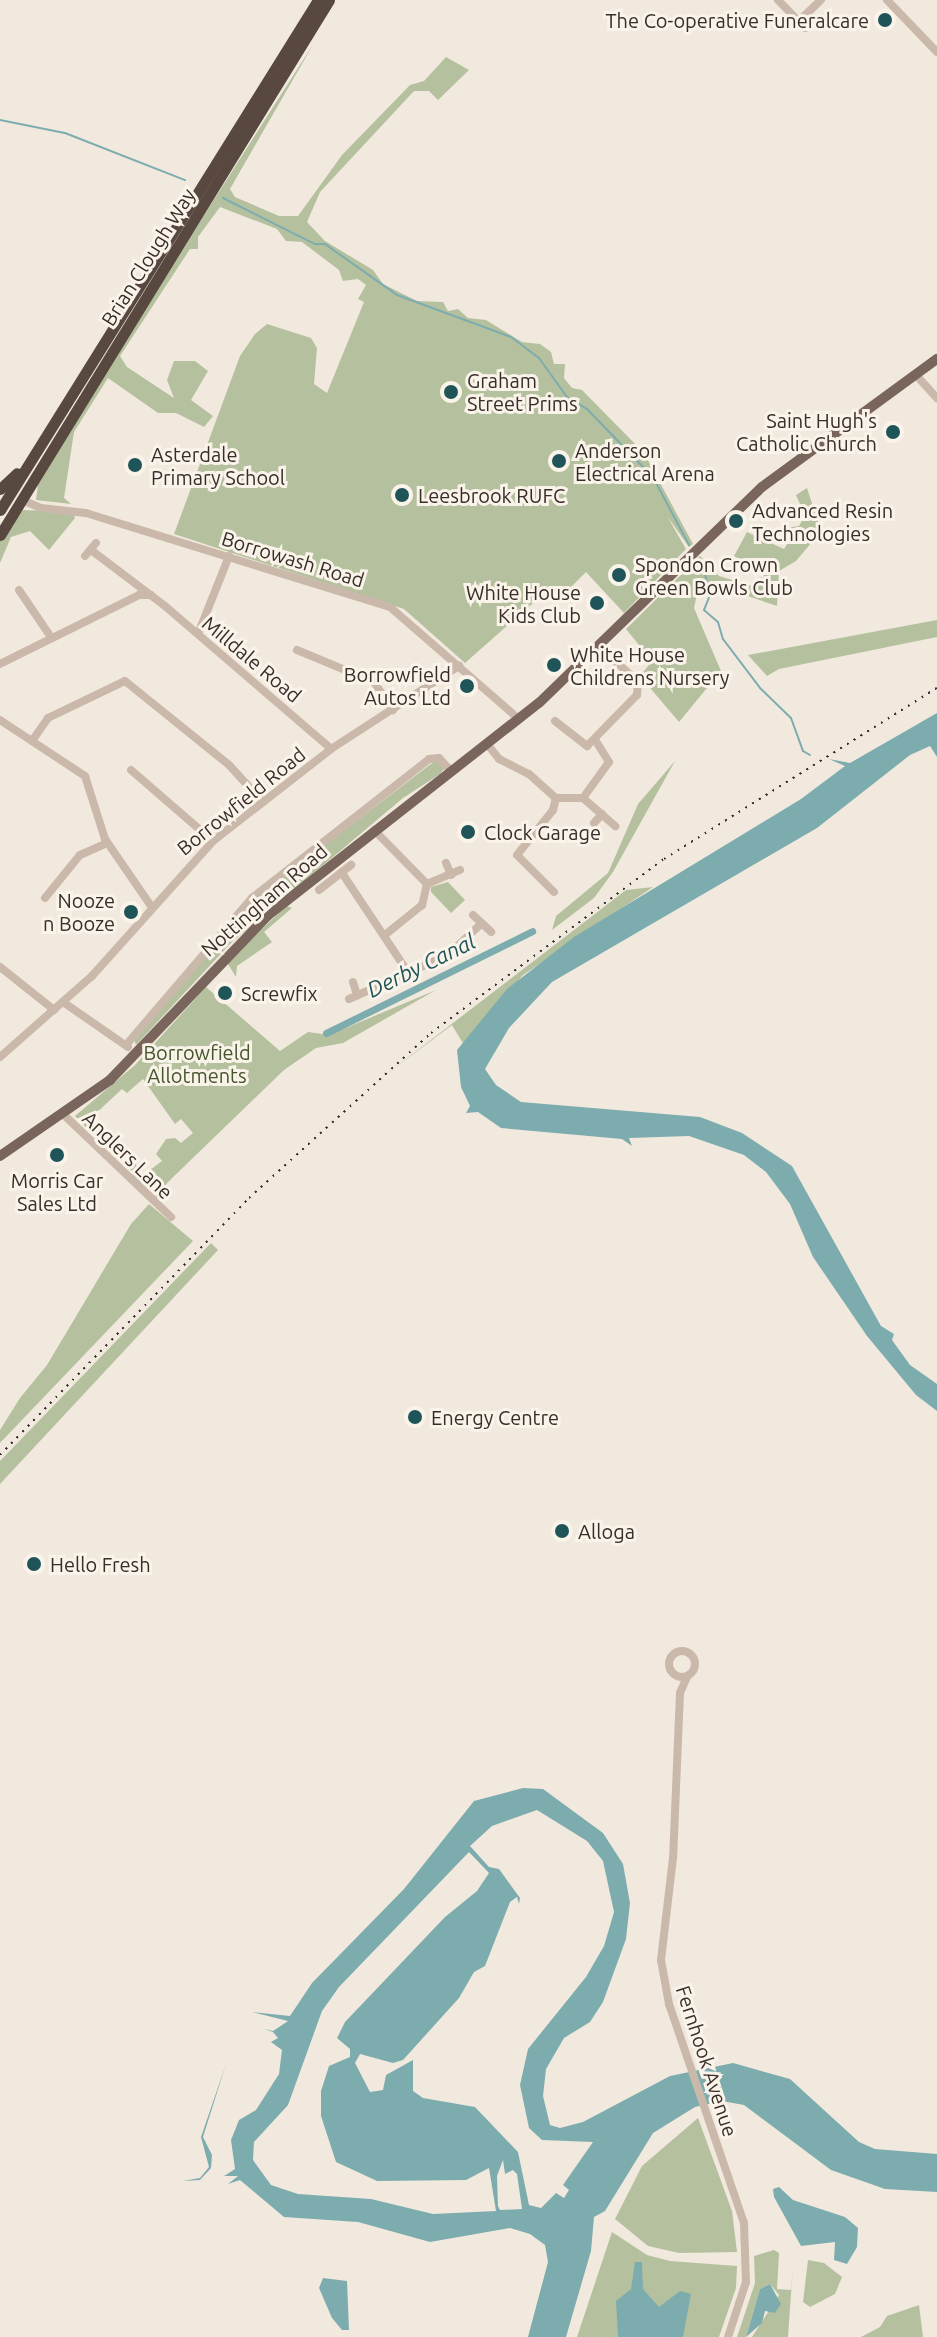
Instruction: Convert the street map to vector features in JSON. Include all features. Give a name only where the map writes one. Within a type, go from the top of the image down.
[{"type":"highway","name":"Brian Clough Way","points":[[0,510],[318,0]]},
{"type":"highway","name":"Brian Clough Way","points":[[0,535],[329,0]]},
{"type":"highway","points":[[0,489],[53,424]]},
{"type":"main road","name":"Nottingham Road","points":[[0,1156],[64,1115],[137,1054],[240,941],[374,830],[519,719],[600,647],[762,487],[937,359]]},
{"type":"street","points":[[778,0],[802,25],[821,0]]},
{"type":"street","points":[[887,0],[937,52]]},
{"type":"street","points":[[917,376],[937,398]]},
{"type":"street","name":"Borrowash Road","points":[[22,500],[41,508],[86,513],[390,607],[519,719]]},
{"type":"street","name":"Milldale Road","points":[[90,550],[128,582],[151,595],[331,749]]},
{"type":"street","points":[[198,634],[229,556]]},
{"type":"street","points":[[126,601],[128,582]]},
{"type":"street","points":[[19,590],[51,637]]},
{"type":"street","points":[[0,664],[126,601],[151,595]]},
{"type":"street","points":[[555,721],[580,745],[596,741],[639,690],[634,677],[600,647]]},
{"type":"street","points":[[296,650],[374,682],[393,710]]},
{"type":"street","name":"Borrowfield Road","points":[[0,1057],[63,1002],[213,841],[331,749],[459,666]]},
{"type":"street","points":[[32,741],[48,718],[125,681],[229,765],[262,801]]},
{"type":"street","points":[[0,733],[3,722],[88,780],[107,843],[151,906]]},
{"type":"street","points":[[583,798],[609,762],[596,741]]},
{"type":"street","points":[[487,744],[506,764],[529,774],[556,798],[583,798],[615,826]]},
{"type":"street","name":"Nottingham Road","points":[[126,1045],[252,898],[429,759],[439,758],[451,771]]},
{"type":"street","points":[[131,770],[213,841]]},
{"type":"street","points":[[554,893],[517,855],[553,810],[556,798]]},
{"type":"street","points":[[594,823],[602,814]]},
{"type":"street","points":[[374,830],[427,884]]},
{"type":"street","points":[[45,898],[80,855],[107,843]]},
{"type":"street","points":[[427,884],[456,873],[446,863]]},
{"type":"street","points":[[319,890],[351,865]]},
{"type":"street","points":[[342,873],[409,974]]},
{"type":"street","points":[[385,935],[422,905],[427,884]]},
{"type":"street","points":[[473,915],[491,932]]},
{"type":"street","points":[[353,982],[353,997],[409,974],[458,948],[481,924]]},
{"type":"street","points":[[0,967],[54,1010]]},
{"type":"street","points":[[63,1002],[137,1054]]},
{"type":"street","name":"Anglers Lane","points":[[64,1115],[171,1217]]},
{"type":"street","points":[[682,1650],[695,1660],[687,1677],[674,1675],[669,1658],[682,1650]]},
{"type":"street","name":"Fernhook Avenue","points":[[674,1675],[680,1693],[673,1858],[661,1935],[666,1992],[738,2203],[747,2248],[742,2301],[728,2337]]},
{"type":"street","name":"Fernhook Avenue","points":[[680,1693],[687,1677]]},
{"type":"green space","points":[[314,43],[230,189],[235,197],[279,216],[298,216],[342,155],[410,85],[424,81],[446,57],[469,70],[438,100],[429,91],[414,91],[320,192],[307,222],[325,241],[373,270],[383,284],[417,301],[443,302],[448,311],[458,309],[468,318],[486,320],[522,342],[540,344],[551,352],[554,364],[565,364],[564,378],[572,388],[582,390],[644,453],[693,544],[689,547],[667,516],[686,549],[624,613],[586,572],[572,586],[533,603],[465,663],[404,609],[174,534],[240,356],[255,334],[267,324],[311,338],[317,348],[314,384],[327,393],[364,302],[358,299],[366,285],[358,279],[343,281],[339,270],[302,242],[286,241],[277,229],[220,207],[198,237],[198,249],[190,249],[120,356],[127,367],[174,398],[167,380],[174,361],[195,361],[208,371],[191,400],[213,416],[204,427],[176,413],[158,413],[108,378],[74,432],[64,498],[71,504],[36,500],[38,485],[112,359]]},
{"type":"green space","points":[[807,488],[821,531],[796,561],[779,571],[777,606],[700,580],[694,608],[721,671],[679,722],[640,676],[652,661],[626,629],[700,556],[719,576],[756,587],[763,573],[734,556],[747,532],[784,549],[791,538],[786,528],[799,526],[805,515],[796,495]]},
{"type":"green space","points":[[23,510],[73,512],[75,518],[49,550],[30,531],[11,537],[0,563],[0,539]]},
{"type":"green space","points":[[937,620],[937,637],[779,669],[767,676],[748,655]]},
{"type":"green space","points":[[436,760],[444,769],[440,774],[403,798],[231,943],[136,1045],[134,1039],[257,897]]},
{"type":"green space","points":[[675,761],[613,872],[594,898],[552,930],[556,916],[608,873],[638,804]]},
{"type":"green space","points":[[448,882],[465,900],[451,913],[431,892],[431,887]]},
{"type":"green space","points":[[653,887],[523,975],[464,1045],[452,1025],[384,1076],[626,890]]},
{"type":"green space","points":[[287,906],[292,908],[264,932],[272,942],[237,966],[236,977],[226,961]]},
{"type":"green space","name":"Borrowfield Allotments","points":[[206,987],[280,1051],[308,1032],[329,1035],[436,990],[343,1043],[316,1048],[284,1070],[167,1183],[156,1200],[129,1177],[133,1172],[126,1165],[135,1163],[142,1176],[162,1161],[156,1154],[166,1139],[175,1138],[181,1143],[193,1133],[181,1119],[175,1124],[143,1079],[127,1093],[122,1089],[91,1118],[123,1157],[118,1160],[75,1116],[135,1065]]},
{"type":"green space","points":[[149,1204],[193,1241],[0,1443],[0,1430],[20,1398],[47,1365],[131,1224]]},
{"type":"green space","points":[[211,1243],[218,1250],[0,1484],[0,1461]]},
{"type":"green space","points":[[698,2118],[732,2211],[737,2252],[679,2253],[648,2246],[615,2219],[642,2166]]},
{"type":"green space","points":[[612,2232],[647,2255],[670,2261],[737,2266],[736,2288],[719,2337],[577,2337]]},
{"type":"green space","points":[[774,2250],[779,2253],[777,2289],[791,2290],[793,2266],[788,2337],[752,2337],[779,2295],[770,2284],[760,2289],[746,2337],[737,2337],[755,2283],[754,2256]]},
{"type":"green space","points":[[808,2260],[824,2263],[842,2277],[835,2294],[810,2307],[803,2302]]},
{"type":"green space","points":[[919,2305],[923,2337],[861,2337],[880,2327],[887,2316]]},
{"type":"water","points":[[937,713],[937,757],[930,746],[910,755],[817,828],[552,982],[509,1028],[485,1069],[496,1085],[521,1102],[700,1117],[742,1133],[792,1166],[881,1326],[894,1334],[892,1340],[910,1365],[937,1384],[937,1411],[916,1395],[867,1336],[813,1257],[790,1204],[766,1172],[744,1155],[689,1136],[629,1138],[632,1146],[622,1139],[501,1128],[478,1112],[466,1113],[470,1106],[461,1087],[457,1050],[507,989],[574,937],[801,799],[845,766],[829,759],[850,763]]},
{"type":"water","points":[[523,1788],[543,1789],[603,1833],[623,1864],[630,1903],[626,1939],[603,2002],[590,2022],[564,2038],[546,2069],[543,2096],[550,2125],[560,2128],[583,2122],[670,2076],[733,2063],[790,2079],[859,2142],[875,2149],[937,2154],[937,2192],[885,2189],[831,2170],[744,2105],[722,2101],[695,2107],[653,2133],[605,2211],[594,2217],[591,2251],[566,2337],[528,2337],[548,2262],[545,2245],[530,2234],[510,2228],[430,2242],[358,2222],[284,2217],[240,2180],[228,2184],[238,2176],[224,2176],[235,2169],[231,2140],[239,2120],[256,2110],[279,2074],[282,2050],[271,2042],[278,2038],[264,2029],[273,2031],[288,2021],[252,2012],[290,2016],[312,1983],[404,1889],[474,1801]],"holes":[[[537,1810],[587,1841],[603,1861],[614,1912],[604,1946],[586,1977],[528,2049],[520,2085],[529,2128],[542,2140],[593,2142],[563,2185],[569,2190],[564,2198],[556,2193],[541,2208],[529,2205],[518,2152],[475,2107],[423,2098],[413,2091],[413,2060],[386,2075],[383,2090],[370,2092],[355,2063],[360,2054],[393,2063],[403,2060],[459,1998],[474,1972],[485,1966],[510,1902],[517,1897],[519,1904],[520,1898],[499,1869],[489,1867],[470,1846],[492,1826]],[[469,1852],[489,1873],[477,1891],[445,1917],[345,2022],[337,2038],[350,2049],[350,2057],[329,2066],[321,2091],[321,2116],[336,2162],[377,2181],[466,2180],[489,2168],[496,2211],[433,2214],[371,2199],[298,2194],[271,2185],[253,2160],[254,2142],[288,2105],[322,2011],[339,1987]],[[503,2160],[505,2174],[513,2170],[517,2174],[522,2209],[500,2210],[497,2176]]]},
{"type":"water","points":[[226,2064],[203,2137],[212,2155],[211,2168],[200,2180],[183,2181],[200,2178],[209,2167],[201,2137]]},
{"type":"water","points":[[779,2187],[793,2200],[845,2217],[858,2228],[857,2247],[847,2264],[834,2260],[835,2242],[801,2246],[774,2197],[773,2189]]},
{"type":"water","points":[[635,2262],[642,2262],[643,2289],[659,2307],[680,2291],[691,2294],[683,2337],[618,2337],[616,2301],[631,2289]]},
{"type":"water","points":[[323,2278],[347,2281],[349,2330],[342,2330],[332,2318],[319,2288]]},
{"type":"water","points":[[770,2284],[781,2304],[775,2313],[765,2311],[762,2323],[746,2337],[760,2289]]},
{"type":"waterway","points":[[0,120],[65,133],[185,180]]},
{"type":"waterway","points":[[223,198],[315,244],[325,244],[397,295],[511,337],[539,358],[567,397],[587,409],[653,477],[689,545]]},
{"type":"waterway","points":[[703,566],[710,595],[704,610],[718,622],[723,639],[760,688],[791,718],[803,751],[810,755]]},
{"type":"waterway","name":"Derby Canal","points":[[326,1033],[532,931]]},
{"type":"railway","points":[[0,1455],[249,1198],[431,1033],[664,859],[937,688]]},
{"type":"place","name":"The Co-operative Funeralcare","points":[[885,20]]},
{"type":"place","name":"Graham Street Prims","points":[[451,392]]},
{"type":"place","name":"Saint Hugh's Catholic Church","points":[[893,432]]},
{"type":"place","name":"Anderson Electrical Arena","points":[[559,461]]},
{"type":"place","name":"Asterdale Primary School","points":[[135,465]]},
{"type":"place","name":"Leesbrook RUFC","points":[[402,495]]},
{"type":"place","name":"Advanced Resin Technologies","points":[[736,521]]},
{"type":"place","name":"Spondon Crown Green Bowls Club","points":[[619,575]]},
{"type":"place","name":"White House Kids Club","points":[[597,603]]},
{"type":"place","name":"White House Childrens Nursery","points":[[554,665]]},
{"type":"place","name":"Borrowfield Autos Ltd","points":[[467,686]]},
{"type":"place","name":"Clock Garage","points":[[468,832]]},
{"type":"place","name":"Nooze n Booze","points":[[131,912]]},
{"type":"place","name":"Screwfix","points":[[225,993]]},
{"type":"place","name":"Morris Car Sales Ltd","points":[[57,1155]]},
{"type":"place","name":"Energy Centre","points":[[415,1417]]},
{"type":"place","name":"Alloga","points":[[562,1531]]},
{"type":"place","name":"Hello Fresh","points":[[34,1564]]}]
